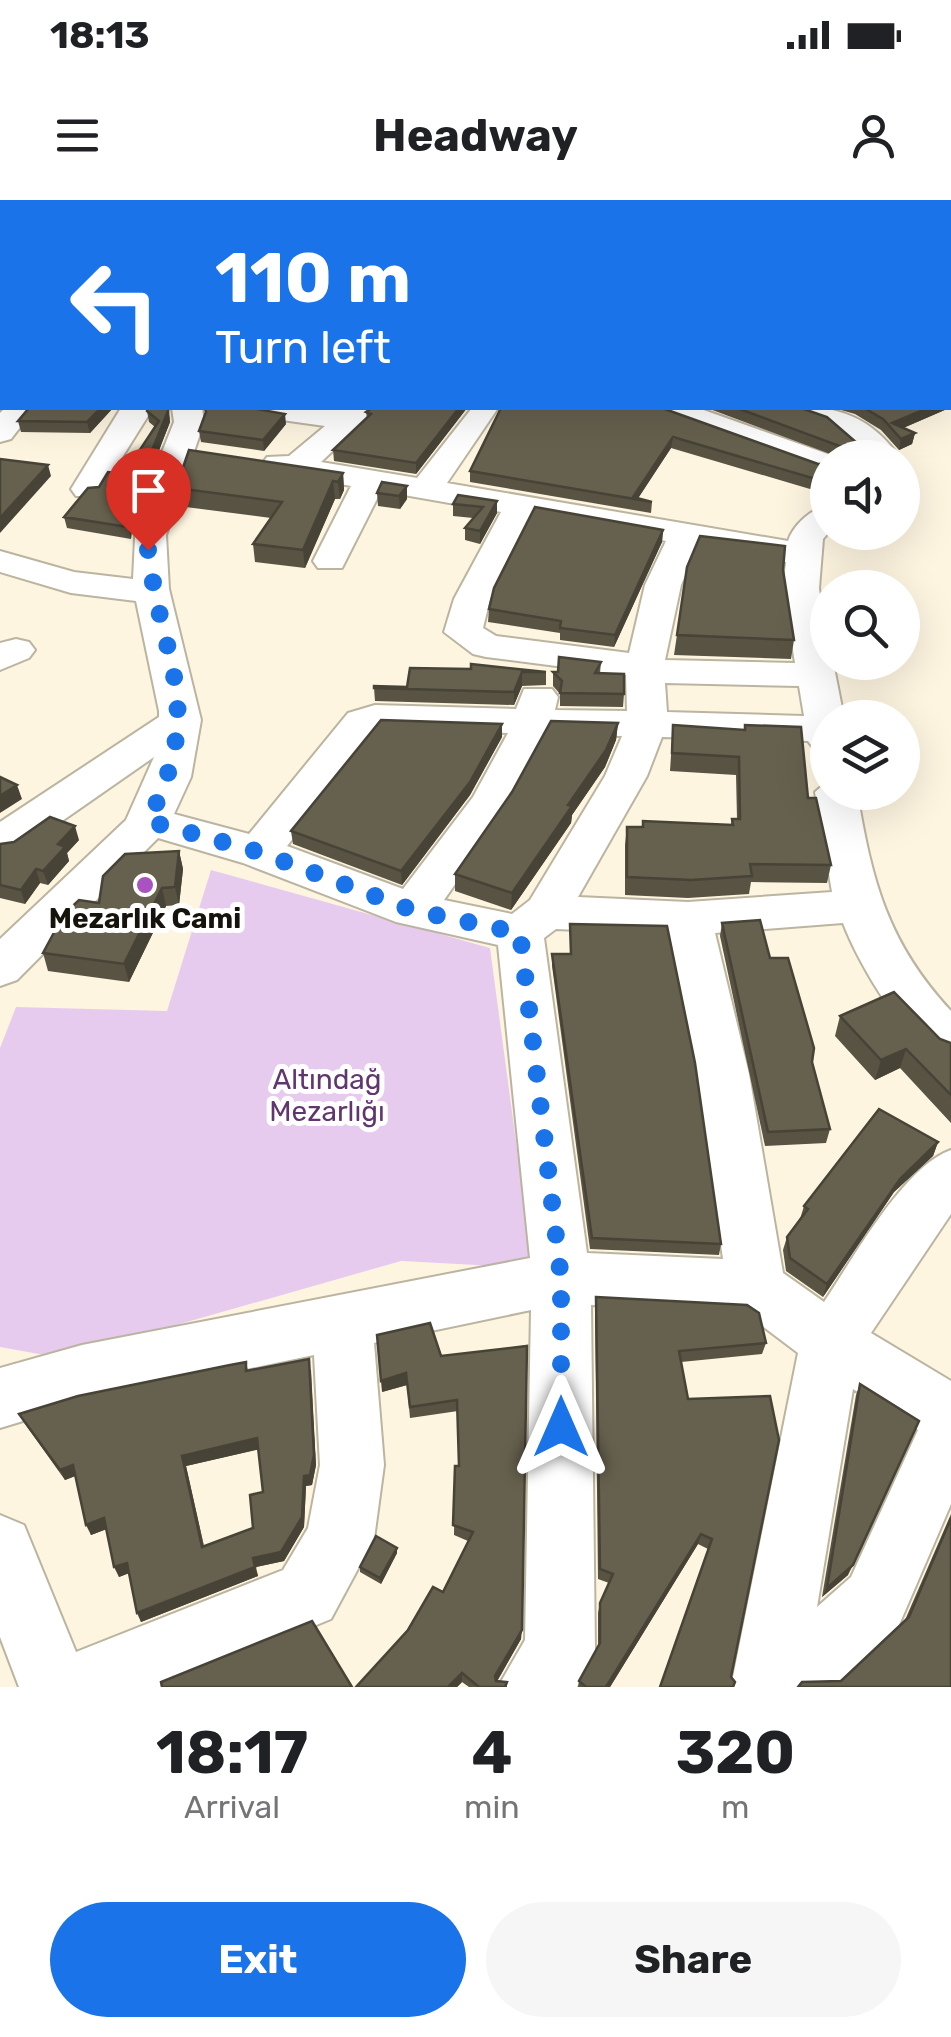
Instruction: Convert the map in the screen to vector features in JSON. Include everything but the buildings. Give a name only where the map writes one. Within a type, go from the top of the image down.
[{"type":"street","points":[[0,433],[18,410]]},
{"type":"street","points":[[87,489],[128,416],[136,410]]},
{"type":"street","points":[[187,410],[189,422],[212,456],[523,503],[802,554]]},
{"type":"street","points":[[292,410],[356,414]]},
{"type":"street","points":[[426,489],[485,410]]},
{"type":"street","points":[[685,410],[810,457]]},
{"type":"street","points":[[835,411],[865,440]]},
{"type":"street","points":[[296,466],[356,414]]},
{"type":"street","points":[[0,968],[148,821],[171,776],[181,720],[175,670],[153,592],[148,550],[152,520],[212,456]]},
{"type":"street","points":[[330,561],[370,480]]},
{"type":"street","points":[[523,503],[472,599],[463,632],[486,646],[645,669],[810,675]]},
{"type":"street","points":[[810,532],[802,554],[801,588],[810,644]]},
{"type":"street","points":[[534,1687],[560,1651],[561,1278],[533,922],[626,776],[647,724],[645,669],[663,585],[686,535]]},
{"type":"street","points":[[0,561],[71,582],[153,592]]},
{"type":"street","points":[[412,910],[519,758],[536,724],[540,655]]},
{"type":"street","points":[[259,852],[362,722],[375,717],[647,724],[810,733]]},
{"type":"street","points":[[0,844],[181,720]]},
{"type":"street","points":[[839,810],[856,906],[888,972],[951,1044]]},
{"type":"street","points":[[148,821],[259,852],[412,910],[533,922],[688,919],[856,906]]},
{"type":"street","points":[[688,919],[723,1074],[756,1286]]},
{"type":"street","points":[[767,1687],[831,1342],[909,1225],[951,1172]]},
{"type":"street","points":[[0,1398],[82,1374],[342,1325],[561,1278],[756,1286],[831,1342],[951,1416]]},
{"type":"street","points":[[78,1687],[307,1595],[340,1539],[352,1465],[342,1325]]},
{"type":"street","points":[[780,1687],[875,1602],[951,1429]]},
{"type":"street","points":[[0,1550],[54,1687]]},
{"type":"green space","name":"Altındağ Mezarlığı","points":[[211,870],[490,948],[533,1268],[401,1261],[61,1358],[0,1347],[0,1048],[16,1007],[167,1011]]},
{"type":"place","name":"Mezarlık Cami","points":[[145,885]]},
{"type":"route","points":[[148,550],[153,592],[175,670],[181,720],[171,776],[148,821],[259,852],[412,910],[520,933],[561,1278],[561,1427]]}]
